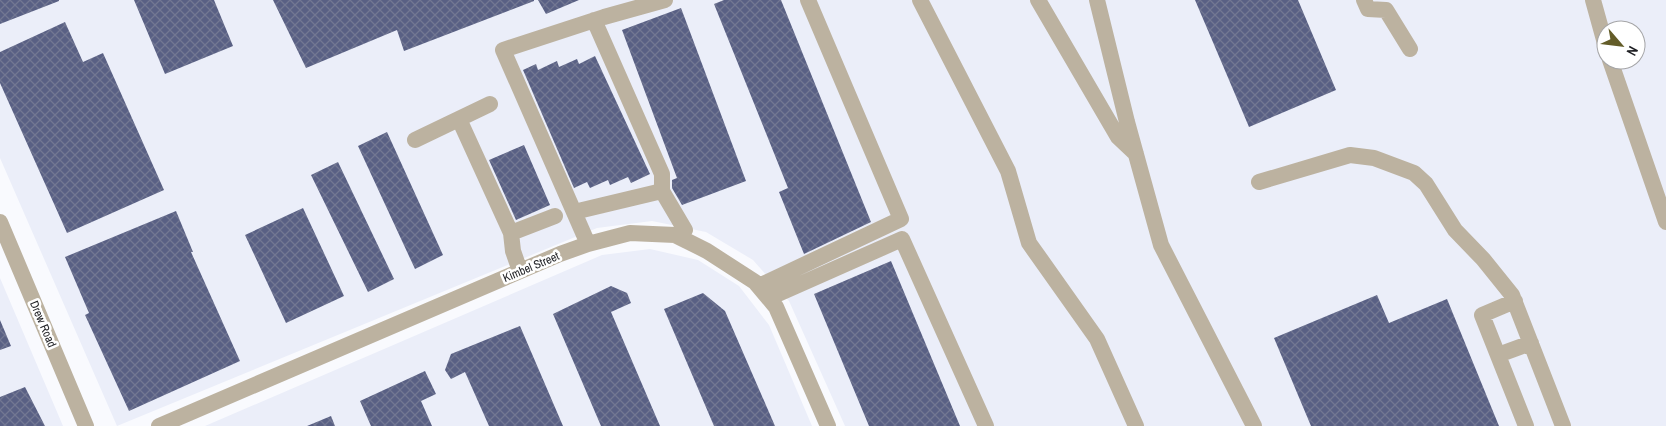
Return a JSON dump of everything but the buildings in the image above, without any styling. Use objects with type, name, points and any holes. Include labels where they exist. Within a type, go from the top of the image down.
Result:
[{"type":"street","points":[[588,244],[503,50],[594,20],[665,0]]},
{"type":"street","points":[[764,292],[901,219],[808,0]]},
{"type":"street","points":[[920,0],[1008,171],[1029,243],[1097,339],[1136,426]]},
{"type":"street","points":[[1038,0],[1118,137],[1136,154]]},
{"type":"street","points":[[1098,0],[1136,154],[1161,245],[1254,426]]},
{"type":"street","points":[[1364,0],[1368,9],[1386,10],[1410,49]]},
{"type":"street","points":[[1593,0],[1599,20]]},
{"type":"street","points":[[594,20],[662,174],[662,190],[685,230]]},
{"type":"street","points":[[1613,70],[1666,222]]},
{"type":"street","points":[[415,140],[490,104]]},
{"type":"street","points":[[459,119],[511,233],[513,251],[520,272]]},
{"type":"street","points":[[1259,182],[1350,155],[1374,158],[1414,172],[1426,184],[1455,230],[1483,258],[1512,295],[1563,426]]},
{"type":"street","points":[[574,212],[662,190]]},
{"type":"street","points":[[511,233],[555,216]]},
{"type":"street","name":"Drew Road","points":[[0,222],[86,426]]},
{"type":"street","name":"Kimbel Street","points":[[159,426],[588,244],[630,233],[675,235],[707,251],[756,282],[776,307],[828,426]]},
{"type":"street","points":[[764,292],[902,239],[986,426]]},
{"type":"street","points":[[1515,301],[1482,315],[1526,426]]},
{"type":"street","points":[[1498,355],[1531,343]]},
{"type":"shaded area","points":[[0,0],[1666,0],[1666,426],[845,426],[789,301],[753,260],[706,232],[652,221],[597,228],[117,426],[0,158]]},
{"type":"shaded area","points":[[650,249],[698,260],[739,286],[769,325],[812,426],[205,426],[602,255]]},
{"type":"shaded area","points":[[0,278],[63,426],[0,426]]}]
